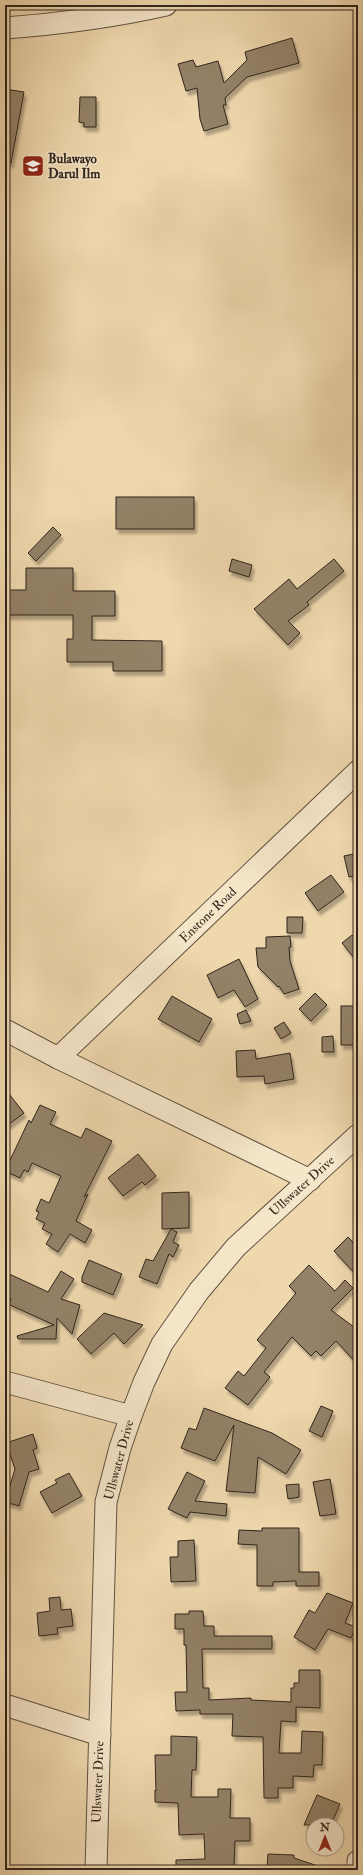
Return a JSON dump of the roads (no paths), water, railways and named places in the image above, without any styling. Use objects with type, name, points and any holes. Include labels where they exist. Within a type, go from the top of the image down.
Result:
[{"type":"street","points":[[5,28],[41,25],[129,13],[166,5]]},
{"type":"street","name":"Enstone Road","points":[[58,1058],[358,771]]},
{"type":"street","points":[[5,1030],[58,1058],[310,1180]]},
{"type":"street","name":"Ullswater Drive","points":[[96,1870],[106,1502],[120,1448],[131,1416],[144,1382],[162,1344],[199,1291],[236,1247],[358,1135]]},
{"type":"street","points":[[5,1382],[131,1416]]},
{"type":"street","points":[[5,1705],[100,1735]]},
{"type":"street","points":[[358,1861],[358,1870]]},
{"type":"place","name":"Bulawayo Darul Ilm","points":[[33,166]]}]
